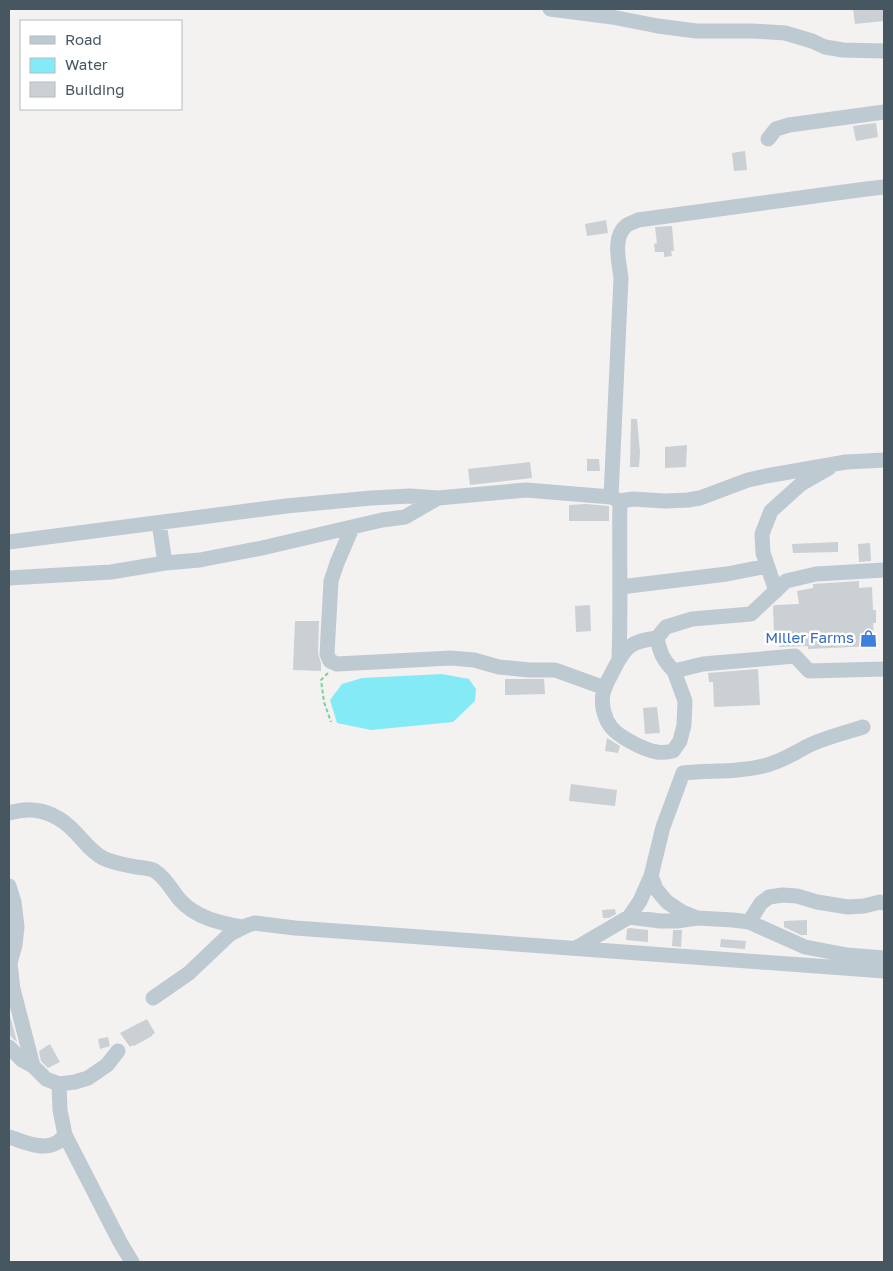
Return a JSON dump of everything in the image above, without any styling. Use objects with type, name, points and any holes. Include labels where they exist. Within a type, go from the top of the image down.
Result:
[{"type":"street","points":[[550,9],[612,17],[696,32],[752,31],[785,33],[825,47],[884,52]]},
{"type":"street","points":[[768,138],[776,129],[789,124],[884,112]]},
{"type":"street","points":[[619,659],[620,587],[616,499],[621,278],[618,235],[627,225],[638,220],[884,187]]},
{"type":"street","points":[[9,542],[286,506],[372,498],[410,496],[438,498],[526,490],[616,499],[688,500],[700,498],[748,480],[766,476],[836,463],[884,460]]},
{"type":"street","points":[[776,591],[763,553],[762,534],[771,511],[801,484],[836,463]]},
{"type":"street","points":[[9,578],[111,572],[165,563],[200,560],[262,548],[382,520],[405,517],[438,498]]},
{"type":"street","points":[[159,523],[165,563]]},
{"type":"street","points":[[352,528],[331,581],[327,654],[330,661],[337,664],[451,658],[474,660],[499,666],[530,670],[555,670],[605,688]]},
{"type":"street","points":[[620,587],[727,574],[767,566]]},
{"type":"street","points":[[673,751],[658,752],[641,747],[619,734],[610,726],[604,712],[603,693],[605,688],[621,654],[631,645],[657,638],[666,627],[692,619],[751,614],[786,581],[816,574],[884,570]]},
{"type":"street","points":[[657,638],[660,651],[666,663],[674,671],[685,701],[684,725],[680,741],[673,751]]},
{"type":"street","points":[[674,671],[702,664],[794,656],[809,671],[884,669]]},
{"type":"street","points":[[682,773],[731,771],[777,763],[814,743],[864,727]]},
{"type":"street","points":[[576,948],[629,917],[640,901],[651,876],[663,827],[682,773],[673,751]]},
{"type":"street","points":[[9,813],[31,810],[52,814],[76,832],[90,849],[103,858],[117,863],[148,868],[163,878],[190,909],[219,922],[242,927]]},
{"type":"street","points":[[651,876],[656,889],[666,902],[682,912],[697,918]]},
{"type":"street","points":[[9,886],[17,927],[10,963],[13,1006],[33,1066]]},
{"type":"street","points":[[749,922],[761,903],[769,897],[783,895],[797,896],[817,902],[848,907],[884,903]]},
{"type":"street","points":[[629,917],[677,921],[697,918],[749,922],[805,947],[848,955],[884,958]]},
{"type":"street","points":[[153,998],[189,973],[230,934],[242,927],[255,924],[884,971]]},
{"type":"street","points":[[9,1047],[46,1079],[59,1084],[88,1078],[107,1065],[118,1051]]},
{"type":"street","points":[[59,1084],[60,1110],[65,1135],[132,1262]]},
{"type":"street","points":[[9,1137],[36,1146],[48,1146],[56,1144],[65,1135]]},
{"type":"path","points":[[330,661],[330,672],[321,680],[324,702],[331,722]]},
{"type":"water","points":[[442,674],[469,679],[476,689],[475,701],[453,722],[371,730],[337,723],[330,700],[342,684],[362,678]]},
{"type":"building","points":[[853,9],[884,9],[884,21],[855,24]]},
{"type":"building","points":[[876,123],[878,137],[856,141],[853,126]]},
{"type":"building","points":[[745,151],[747,170],[734,171],[732,153]]},
{"type":"building","points":[[606,220],[608,233],[587,236],[585,224]]},
{"type":"building","points":[[672,226],[674,251],[671,251],[672,256],[664,257],[664,252],[655,252],[654,244],[657,243],[655,227]]},
{"type":"building","points":[[631,419],[637,419],[640,452],[639,467],[630,467]]},
{"type":"building","points":[[687,445],[686,467],[665,468],[665,447]]},
{"type":"building","points":[[587,459],[599,459],[600,471],[587,471]]},
{"type":"building","points":[[530,462],[532,478],[470,485],[468,469]]},
{"type":"building","points":[[569,505],[609,506],[609,521],[569,521]]},
{"type":"building","points":[[838,542],[838,552],[793,553],[792,544]]},
{"type":"building","points":[[870,543],[871,561],[859,562],[858,544]]},
{"type":"building","points":[[859,581],[859,588],[872,587],[873,610],[876,610],[876,623],[873,623],[874,646],[808,649],[808,646],[779,647],[779,642],[776,642],[774,634],[773,606],[799,604],[797,591],[813,588],[813,584]]},
{"type":"building","points":[[590,605],[591,631],[576,632],[575,606]]},
{"type":"building","points":[[295,621],[319,621],[318,653],[321,671],[293,670]]},
{"type":"building","points":[[758,669],[760,705],[714,707],[713,682],[709,682],[708,673]]},
{"type":"building","points":[[505,679],[544,679],[545,694],[505,695]]},
{"type":"building","points":[[657,707],[660,733],[645,734],[643,708]]},
{"type":"building","points":[[607,738],[620,746],[618,753],[605,751]]},
{"type":"building","points":[[571,784],[617,790],[615,806],[569,801]]},
{"type":"building","points":[[615,909],[616,914],[609,918],[603,918],[602,910]]},
{"type":"building","points":[[807,920],[807,935],[801,935],[784,927],[784,921]]},
{"type":"building","points":[[627,929],[648,930],[648,942],[626,940]]},
{"type":"building","points":[[673,930],[682,930],[681,947],[672,946]]},
{"type":"building","points":[[721,939],[746,941],[745,949],[720,947]]},
{"type":"building","points":[[9,1014],[11,1019],[17,1042],[9,1033]]},
{"type":"building","points":[[147,1019],[155,1033],[130,1047],[120,1033]]},
{"type":"building","points":[[108,1037],[110,1046],[100,1049],[98,1039]]},
{"type":"building","points":[[50,1044],[60,1062],[48,1068],[41,1061],[39,1051]]},
{"type":"place","name":"Miller Farms","points":[[868,638]]}]
